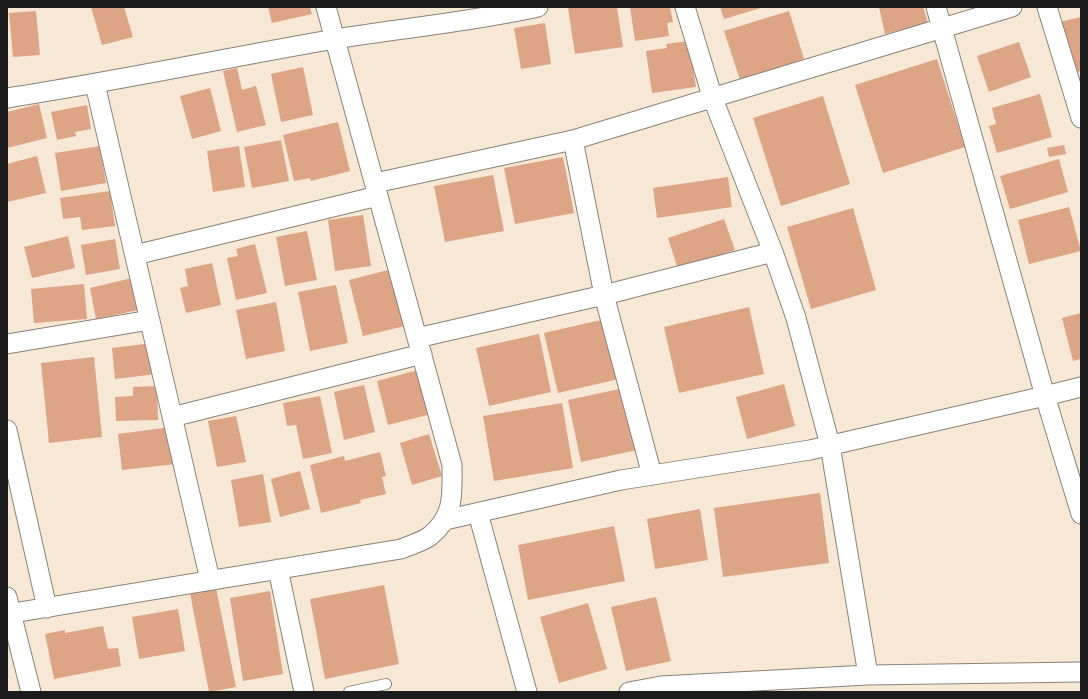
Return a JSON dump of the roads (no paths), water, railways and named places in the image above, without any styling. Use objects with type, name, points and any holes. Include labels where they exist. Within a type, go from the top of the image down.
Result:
[{"type":"street","points":[[31,692],[23,656],[8,608],[47,608],[401,548],[429,537],[446,520],[452,498],[452,465],[326,7]]},
{"type":"street","points":[[7,98],[95,84],[335,39],[502,15],[538,7]]},
{"type":"street","points":[[685,7],[713,99],[773,252],[796,318],[830,445],[868,675]]},
{"type":"street","points":[[936,7],[1045,396],[1081,514]]},
{"type":"street","points":[[135,255],[376,189],[573,140],[713,99],[1012,7]]},
{"type":"street","points":[[1047,7],[1081,118]]},
{"type":"street","points":[[95,84],[210,580]]},
{"type":"street","points":[[573,140],[604,294],[652,475]]},
{"type":"street","points":[[172,416],[604,294],[773,252]]},
{"type":"street","points":[[7,344],[150,320]]},
{"type":"street","points":[[446,520],[621,480],[803,451],[1081,387]]},
{"type":"street","points":[[7,430],[47,608]]},
{"type":"street","points":[[478,513],[527,692]]},
{"type":"street","points":[[278,569],[304,692]]},
{"type":"street","points":[[629,692],[661,686],[868,675],[1081,672]]},
{"type":"lane","points":[[349,692],[386,684]]}]
